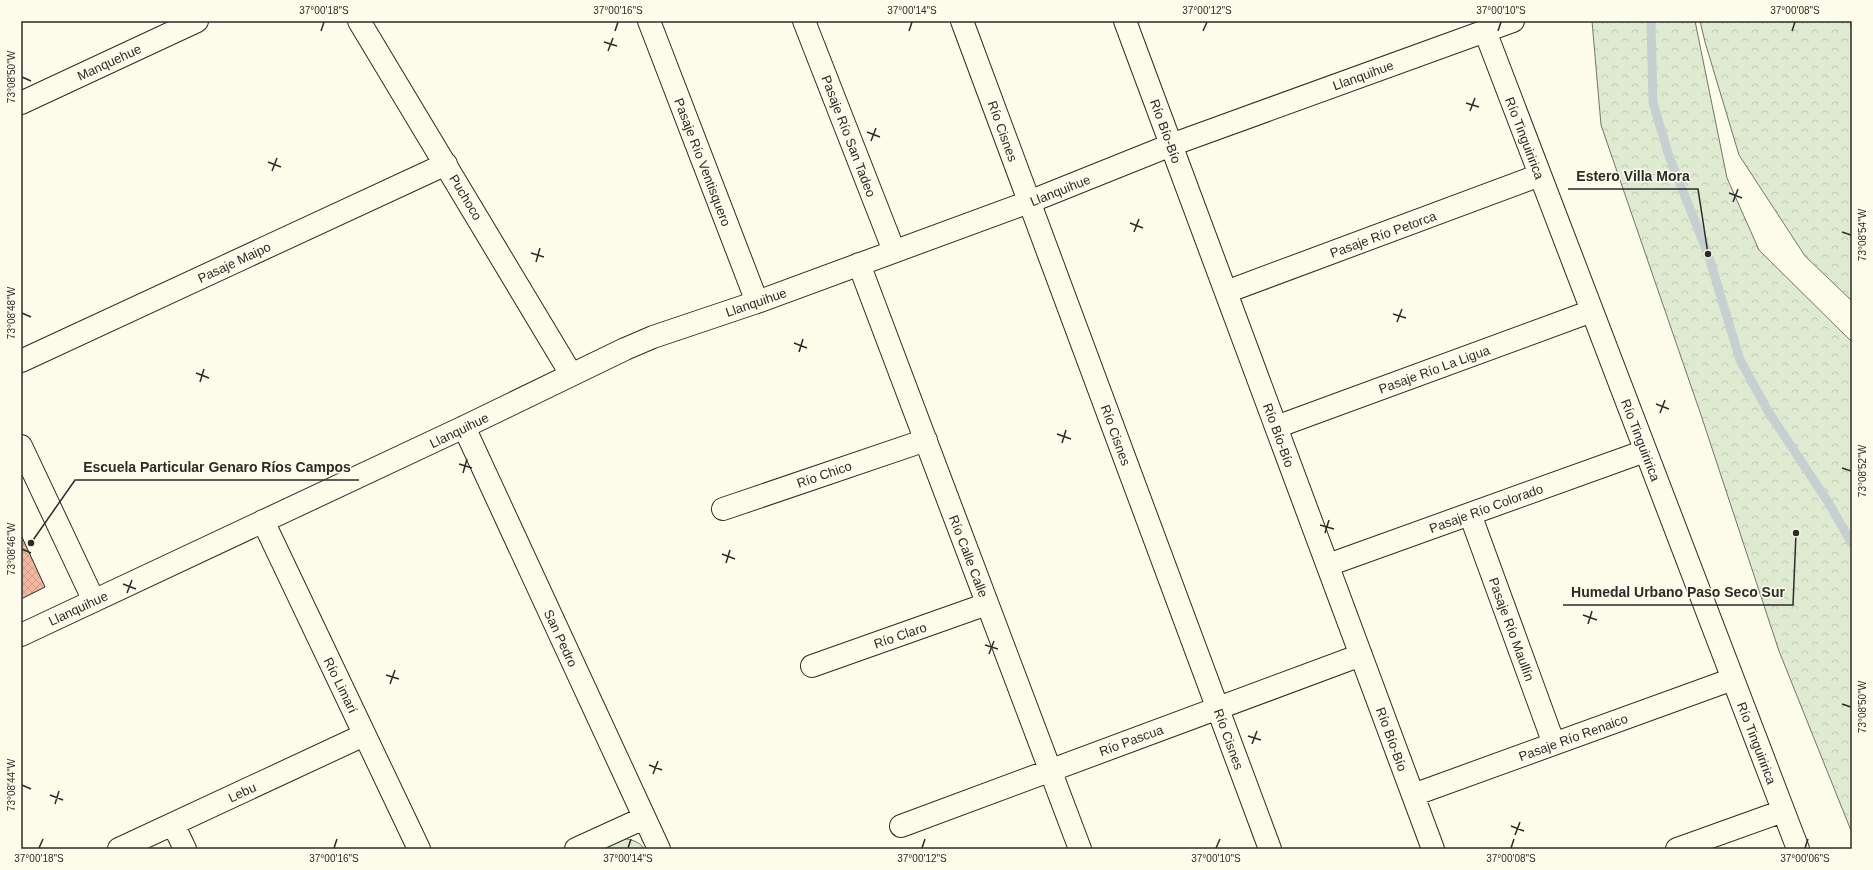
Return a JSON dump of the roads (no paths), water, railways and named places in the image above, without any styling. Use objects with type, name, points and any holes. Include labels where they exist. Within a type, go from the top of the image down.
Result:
[{"type":"street","name":"Manquehue","points":[[21,103],[197,21]]},
{"type":"street","name":"Puchoco","points":[[359,21],[571,374]]},
{"type":"street","name":"Pasaje Río Ventisquero","points":[[649,21],[757,302]]},
{"type":"street","name":"Pasaje Río San Tadeo","points":[[804,21],[894,251]]},
{"type":"street","name":"Río Cisnes","points":[[962,21],[1270,849]]},
{"type":"street","name":"Río Bío-Bío","points":[[1125,21],[1433,849]]},
{"type":"street","name":"Llanquihue","points":[[21,635],[464,427],[571,374],[653,337],[757,302],[1029,202],[1171,145],[1513,21]]},
{"type":"street","name":"Río Tinguiririca","points":[[1485,31],[1798,849]]},
{"type":"street","name":"Pasaje Maipo","points":[[21,361],[446,164]]},
{"type":"street","name":"Pasaje Río Petorca","points":[[1226,292],[1540,175]]},
{"type":"street","name":"Río Calle Calle","points":[[859,264],[1080,849]]},
{"type":"street","name":"Pasaje Río La Ligua","points":[[1276,427],[1592,311]]},
{"type":"street","name":"San Pedro","points":[[464,427],[659,849]]},
{"type":"street","name":"Río Chico","points":[[723,509],[926,440]]},
{"type":"street","points":[[21,446],[94,601]]},
{"type":"street","name":"Pasaje Río Colorado","points":[[1328,564],[1645,451]]},
{"type":"street","name":"Pasaje Río Maullín","points":[[1470,514],[1554,744]]},
{"type":"street","name":"Río Limarí","points":[[262,522],[419,849]]},
{"type":"street","name":"Río Claro","points":[[812,666],[987,604]]},
{"type":"street","name":"Río Pascua","points":[[901,826],[1361,655]]},
{"type":"street","name":"Pasaje Río Renaico","points":[[1413,795],[1733,679]]},
{"type":"street","name":"Lebu","points":[[119,849],[364,735]]},
{"type":"street","points":[[1677,849],[1783,811]]},
{"type":"street","points":[[576,849],[644,818]]},
{"type":"street","points":[[173,824],[185,849]]},
{"type":"waterway","points":[[1651,21],[1653,103],[1669,156],[1708,254],[1740,360],[1768,411],[1830,505],[1852,544]]},
{"type":"place","name":"Estero Villa Mora","points":[[1708,254]]},
{"type":"place","name":"Humedal Urbano Paso Seco Sur","points":[[1796,533]]},
{"type":"place","name":"Escuela Particular Genaro Ríos Campos","points":[[31,543]]}]
